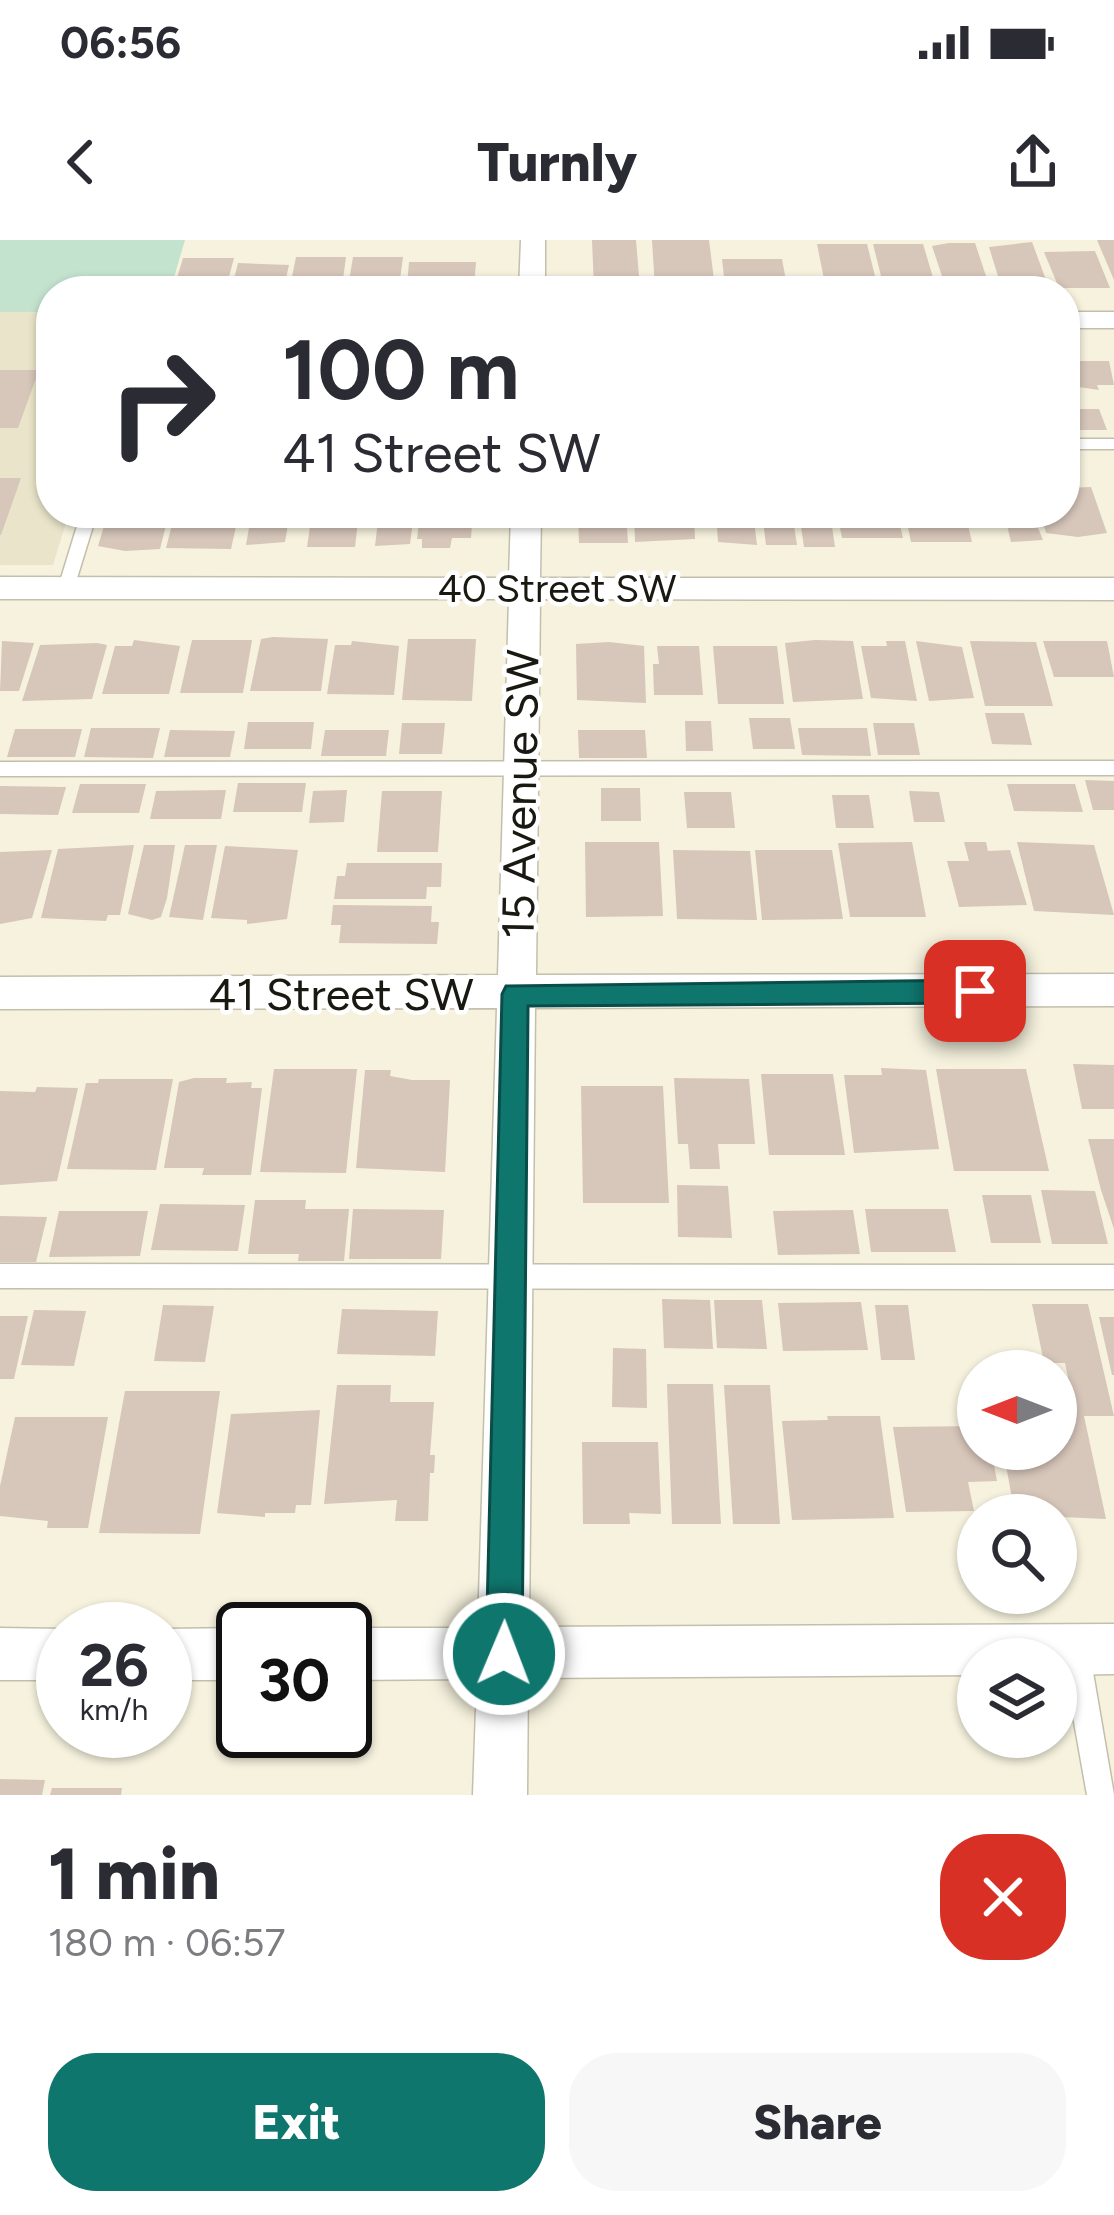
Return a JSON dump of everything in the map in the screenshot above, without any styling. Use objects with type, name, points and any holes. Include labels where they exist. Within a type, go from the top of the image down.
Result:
[{"type":"street","points":[[532,276],[533,240]]},
{"type":"street","points":[[1080,320],[1114,320]]},
{"type":"street","name":"15 Avenue SW","points":[[500,1795],[526,528]]},
{"type":"street","name":"40 Street SW","points":[[0,588],[1114,590]]},
{"type":"street","name":"41 Street SW","points":[[0,993],[1114,990]]},
{"type":"street","points":[[372,1654],[1094,1649]]},
{"type":"street","points":[[0,1654],[36,1654]]},
{"type":"lane","points":[[1080,444],[1114,444]]},
{"type":"lane","points":[[66,588],[84,528]]},
{"type":"lane","points":[[0,769],[1114,768]]},
{"type":"lane","points":[[0,1276],[1114,1277]]},
{"type":"lane","points":[[1094,1649],[1101,1795]]},
{"type":"shaded area","points":[[0,240],[36,276],[36,528],[64,528],[53,565],[0,565]]},
{"type":"green space","points":[[0,240],[185,240],[174,276],[36,276],[36,312],[0,312]]},
{"type":"building","points":[[592,240],[636,240],[639,276],[594,276]]},
{"type":"building","points":[[652,240],[709,240],[714,276],[654,276]]},
{"type":"building","points":[[1097,240],[1114,240],[1114,280]]},
{"type":"building","points":[[1032,242],[1045,276],[998,276],[989,247]]},
{"type":"building","points":[[975,243],[986,276],[942,276],[932,246]]},
{"type":"building","points":[[817,244],[867,244],[875,276],[823,276]]},
{"type":"building","points":[[873,244],[923,244],[933,276],[881,276]]},
{"type":"building","points":[[1095,251],[1110,288],[1080,288],[1080,276],[1054,276],[1044,252]]},
{"type":"building","points":[[296,257],[346,257],[343,276],[292,276]]},
{"type":"building","points":[[353,257],[403,257],[400,276],[350,276]]},
{"type":"building","points":[[183,258],[234,258],[229,276],[178,276]]},
{"type":"building","points":[[722,259],[782,259],[785,276],[724,276]]},
{"type":"building","points":[[409,262],[476,262],[475,276],[408,276]]},
{"type":"building","points":[[238,263],[289,265],[286,276],[235,276]]},
{"type":"building","points":[[1080,361],[1109,361],[1114,385],[1097,385],[1099,390],[1080,387]]},
{"type":"building","points":[[0,370],[36,370],[18,428],[0,428]]},
{"type":"building","points":[[1080,409],[1099,409],[1107,430],[1080,430]]},
{"type":"building","points":[[0,478],[21,478],[1,535],[0,535]]},
{"type":"building","points":[[1080,487],[1091,487],[1107,533],[1078,537],[1046,533],[1044,528],[1080,528]]},
{"type":"building","points":[[103,528],[165,528],[160,549],[125,551],[98,546]]},
{"type":"building","points":[[171,528],[236,528],[231,549],[166,548]]},
{"type":"building","points":[[249,528],[287,528],[285,542],[246,545]]},
{"type":"building","points":[[310,528],[357,528],[355,547],[307,547]]},
{"type":"building","points":[[377,528],[412,528],[410,544],[375,546]]},
{"type":"building","points":[[418,528],[472,528],[471,538],[452,538],[450,548],[422,548],[422,539],[417,539]]},
{"type":"building","points":[[578,528],[627,528],[628,543],[579,543]]},
{"type":"building","points":[[635,528],[695,528],[695,539],[635,542]]},
{"type":"building","points":[[717,528],[755,528],[757,545],[718,542]]},
{"type":"building","points":[[764,528],[794,528],[797,545],[766,545]]},
{"type":"building","points":[[801,528],[832,528],[835,547],[804,547]]},
{"type":"building","points":[[840,528],[901,528],[903,538],[842,538]]},
{"type":"building","points":[[908,528],[969,528],[972,542],[911,542]]},
{"type":"building","points":[[1008,528],[1038,528],[1043,540],[1011,542]]},
{"type":"building","points":[[261,639],[328,639],[321,691],[250,691]]},
{"type":"building","points":[[408,639],[476,639],[472,701],[402,700]]},
{"type":"building","points":[[134,640],[180,646],[169,694],[102,694],[115,646],[132,646]]},
{"type":"building","points":[[192,640],[252,640],[243,693],[180,693]]},
{"type":"building","points":[[2,641],[34,643],[19,691],[0,691]]},
{"type":"building","points":[[352,641],[399,646],[394,695],[327,694],[335,645],[351,645]]},
{"type":"building","points":[[853,641],[863,699],[793,702],[785,643]]},
{"type":"building","points":[[886,641],[905,641],[917,701],[871,698],[861,646],[887,646]]},
{"type":"building","points":[[916,641],[962,647],[974,698],[929,701]]},
{"type":"building","points":[[970,641],[1036,642],[1053,706],[985,706]]},
{"type":"building","points":[[1043,641],[1107,641],[1114,677],[1054,677]]},
{"type":"building","points":[[576,644],[644,646],[646,703],[577,700]]},
{"type":"building","points":[[40,645],[107,645],[92,699],[22,701]]},
{"type":"building","points":[[657,646],[699,646],[703,695],[654,695]]},
{"type":"building","points":[[713,646],[777,646],[784,704],[718,704]]},
{"type":"building","points":[[985,713],[1024,713],[1032,745],[992,744]]},
{"type":"building","points":[[749,718],[790,718],[795,749],[753,749]]},
{"type":"building","points":[[685,721],[711,721],[713,751],[686,751]]},
{"type":"building","points":[[248,722],[314,722],[311,749],[244,749]]},
{"type":"building","points":[[402,723],[445,723],[442,754],[399,754]]},
{"type":"building","points":[[873,723],[914,723],[920,755],[878,755]]},
{"type":"building","points":[[91,728],[160,728],[153,758],[84,757]]},
{"type":"building","points":[[798,728],[867,728],[871,756],[802,755]]},
{"type":"building","points":[[15,729],[82,729],[75,757],[7,757]]},
{"type":"building","points":[[170,730],[235,731],[230,757],[164,757]]},
{"type":"building","points":[[325,730],[389,730],[386,756],[321,756]]},
{"type":"building","points":[[578,730],[645,730],[647,758],[579,758]]},
{"type":"building","points":[[1085,780],[1114,781],[1114,810],[1093,810]]},
{"type":"building","points":[[238,783],[306,783],[302,812],[233,812]]},
{"type":"building","points":[[80,784],[146,784],[139,813],[72,813]]},
{"type":"building","points":[[1007,784],[1075,784],[1083,812],[1014,811]]},
{"type":"building","points":[[0,786],[66,787],[58,815],[0,814]]},
{"type":"building","points":[[601,788],[640,788],[641,821],[601,821]]},
{"type":"building","points":[[226,790],[221,819],[150,819],[156,791]]},
{"type":"building","points":[[347,790],[344,822],[309,823],[313,791]]},
{"type":"building","points":[[382,791],[442,791],[438,852],[377,852]]},
{"type":"building","points":[[909,791],[939,792],[945,822],[914,822]]},
{"type":"building","points":[[684,792],[731,792],[735,828],[687,828]]},
{"type":"building","points":[[832,795],[869,795],[874,828],[836,828]]},
{"type":"building","points":[[585,842],[659,842],[663,916],[586,917]]},
{"type":"building","points":[[912,842],[926,917],[850,917],[838,843]]},
{"type":"building","points":[[964,842],[986,842],[988,851],[1010,850],[1027,905],[959,907],[947,861],[969,861]]},
{"type":"building","points":[[1017,842],[1094,845],[1114,915],[1034,911]]},
{"type":"building","points":[[134,845],[120,915],[108,915],[106,921],[41,918],[58,849]]},
{"type":"building","points":[[144,845],[175,845],[167,898],[161,917],[152,920],[128,914]]},
{"type":"building","points":[[185,845],[217,845],[203,920],[169,917]]},
{"type":"building","points":[[225,846],[298,850],[287,919],[247,924],[247,920],[211,918]]},
{"type":"building","points":[[52,850],[32,918],[0,924],[0,852]]},
{"type":"building","points":[[673,850],[750,851],[757,920],[677,919]]},
{"type":"building","points":[[755,850],[832,850],[843,919],[762,920]]},
{"type":"building","points":[[347,863],[442,863],[441,887],[427,887],[426,899],[334,899],[337,876],[345,876]]},
{"type":"building","points":[[333,905],[432,906],[431,922],[439,922],[437,944],[339,943],[341,925],[331,925]]},
{"type":"building","points":[[1073,1064],[1114,1065],[1114,1109],[1082,1109]]},
{"type":"building","points":[[881,1068],[926,1070],[939,1149],[854,1153],[844,1075],[882,1075]]},
{"type":"building","points":[[274,1069],[357,1069],[346,1173],[260,1172]]},
{"type":"building","points":[[936,1069],[1026,1069],[1049,1171],[954,1171]]},
{"type":"building","points":[[365,1070],[391,1070],[390,1076],[412,1080],[450,1080],[445,1172],[356,1168]]},
{"type":"building","points":[[761,1074],[833,1074],[845,1155],[769,1155]]},
{"type":"building","points":[[227,1078],[226,1083],[252,1082],[251,1088],[262,1088],[251,1175],[202,1175],[204,1168],[164,1168],[179,1082]]},
{"type":"building","points":[[674,1078],[749,1079],[755,1144],[718,1144],[720,1169],[690,1169],[688,1144],[678,1144]]},
{"type":"building","points":[[173,1079],[156,1170],[67,1169],[86,1083]]},
{"type":"building","points":[[581,1086],[663,1086],[669,1203],[583,1203]]},
{"type":"building","points":[[37,1087],[78,1088],[57,1181],[0,1185],[0,1091],[35,1092]]},
{"type":"building","points":[[1088,1139],[1114,1139],[1114,1229],[1101,1190]]},
{"type":"building","points":[[677,1185],[728,1186],[732,1238],[678,1237]]},
{"type":"building","points":[[1041,1190],[1095,1191],[1108,1244],[1052,1244]]},
{"type":"building","points":[[982,1195],[1031,1195],[1041,1243],[991,1243]]},
{"type":"building","points":[[255,1200],[306,1200],[305,1209],[349,1209],[344,1261],[298,1261],[299,1254],[248,1254]]},
{"type":"building","points":[[160,1204],[245,1205],[238,1251],[151,1250]]},
{"type":"building","points":[[353,1209],[444,1210],[441,1259],[349,1259]]},
{"type":"building","points":[[865,1209],[948,1209],[956,1252],[871,1252]]},
{"type":"building","points":[[853,1210],[860,1254],[778,1255],[773,1211]]},
{"type":"building","points":[[59,1211],[148,1211],[140,1256],[49,1257]]},
{"type":"building","points":[[0,1216],[47,1217],[36,1262],[0,1262]]},
{"type":"building","points":[[662,1299],[710,1300],[713,1349],[664,1348]]},
{"type":"building","points":[[714,1300],[762,1300],[767,1349],[717,1348]]},
{"type":"building","points":[[861,1302],[868,1350],[783,1351],[778,1303]]},
{"type":"building","points":[[1032,1304],[1088,1304],[1114,1416],[1084,1416],[1106,1519],[1077,1518],[1077,1494],[1011,1494],[1007,1470],[1077,1470],[1077,1350],[1041,1350]]},
{"type":"building","points":[[163,1305],[214,1306],[205,1362],[154,1361]]},
{"type":"building","points":[[875,1305],[908,1305],[915,1360],[881,1360]]},
{"type":"building","points":[[342,1309],[438,1311],[435,1356],[337,1354]]},
{"type":"building","points":[[34,1310],[86,1311],[74,1366],[21,1365]]},
{"type":"building","points":[[0,1316],[28,1316],[14,1379],[0,1379]]},
{"type":"building","points":[[1099,1317],[1114,1317],[1114,1375],[1112,1375]]},
{"type":"building","points":[[613,1348],[646,1349],[647,1408],[612,1407]]},
{"type":"building","points":[[667,1384],[713,1384],[721,1524],[672,1524]]},
{"type":"building","points":[[337,1385],[391,1385],[390,1402],[434,1402],[430,1455],[435,1455],[428,1521],[395,1521],[397,1500],[324,1504]]},
{"type":"building","points":[[724,1385],[770,1385],[780,1524],[733,1524]]},
{"type":"building","points":[[125,1391],[220,1391],[200,1534],[99,1533]]},
{"type":"building","points":[[320,1410],[311,1505],[296,1505],[295,1513],[265,1513],[265,1517],[217,1513],[231,1414]]},
{"type":"building","points":[[827,1416],[880,1416],[894,1518],[792,1520],[782,1421],[828,1420]]},
{"type":"building","points":[[15,1417],[108,1417],[88,1528],[47,1528],[48,1521],[0,1516],[0,1486]]},
{"type":"building","points":[[957,1426],[957,1470],[995,1470],[997,1481],[968,1482],[970,1494],[957,1494],[957,1511],[906,1512],[893,1427]]},
{"type":"building","points":[[582,1442],[658,1442],[661,1514],[629,1513],[630,1524],[583,1524]]},
{"type":"building","points":[[0,1779],[45,1780],[42,1795],[0,1795]]},
{"type":"building","points":[[52,1788],[122,1788],[121,1795],[50,1795]]},
{"type":"route","points":[[504,1654],[515,994],[975,991]]}]
